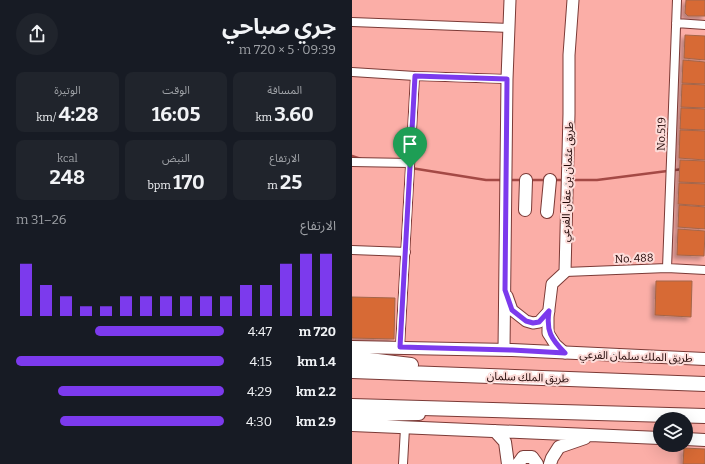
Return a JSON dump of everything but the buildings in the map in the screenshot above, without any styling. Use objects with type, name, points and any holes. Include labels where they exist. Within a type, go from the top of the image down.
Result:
[{"type":"highway","points":[[352,358],[531,378]]},
{"type":"highway","name":"طريق الملك سلمان","points":[[352,371],[705,384]]},
{"type":"highway","points":[[352,406],[574,411],[705,416]]},
{"type":"main road","points":[[504,350],[507,79],[510,0]]},
{"type":"main road","name":"طريق عثمان بن عفان الفرعي","points":[[565,272],[569,55],[573,0]]},
{"type":"main road","points":[[525,210],[526,180]]},
{"type":"main road","points":[[547,212],[550,180]]},
{"type":"main road","points":[[565,272],[552,284],[548,333],[555,344],[565,353]]},
{"type":"main road","points":[[505,290],[512,310],[526,321],[533,323],[539,322],[549,311]]},
{"type":"main road","name":"طريق الملك سلمان الفرعي","points":[[352,346],[504,350],[705,359]]},
{"type":"main road","points":[[352,416],[574,411]]},
{"type":"main road","points":[[352,425],[653,438]]},
{"type":"main road","points":[[495,431],[506,442],[508,464]]},
{"type":"main road","points":[[550,464],[560,446],[596,436]]},
{"type":"main road","points":[[693,439],[705,440]]},
{"type":"main road","points":[[518,464],[523,457],[532,457],[537,464]]},
{"type":"street","name":"No.519","points":[[667,268],[677,0]]},
{"type":"street","points":[[352,22],[510,28]]},
{"type":"street","points":[[676,24],[705,25]]},
{"type":"street","points":[[352,72],[507,79]]},
{"type":"street","points":[[400,347],[415,76]]},
{"type":"street","points":[[352,162],[410,163]]},
{"type":"street","points":[[352,250],[406,252]]},
{"type":"street","name":"No. 488","points":[[565,272],[667,268],[705,270]]},
{"type":"street","points":[[403,464],[405,428]]},
{"type":"waterway","points":[[352,156],[361,159]]},
{"type":"waterway","points":[[411,168],[486,180],[503,180]]},
{"type":"waterway","points":[[570,180],[597,180],[683,169]]},
{"type":"waterway","points":[[508,180],[523,180]]},
{"type":"waterway","points":[[530,180],[547,180]]},
{"type":"waterway","points":[[554,180],[565,180]]},
{"type":"route","points":[[415,76],[507,79],[505,290],[512,310],[526,321],[533,323],[539,322],[549,311],[548,333],[555,344],[565,353],[400,347],[410,168],[415,76]]}]
